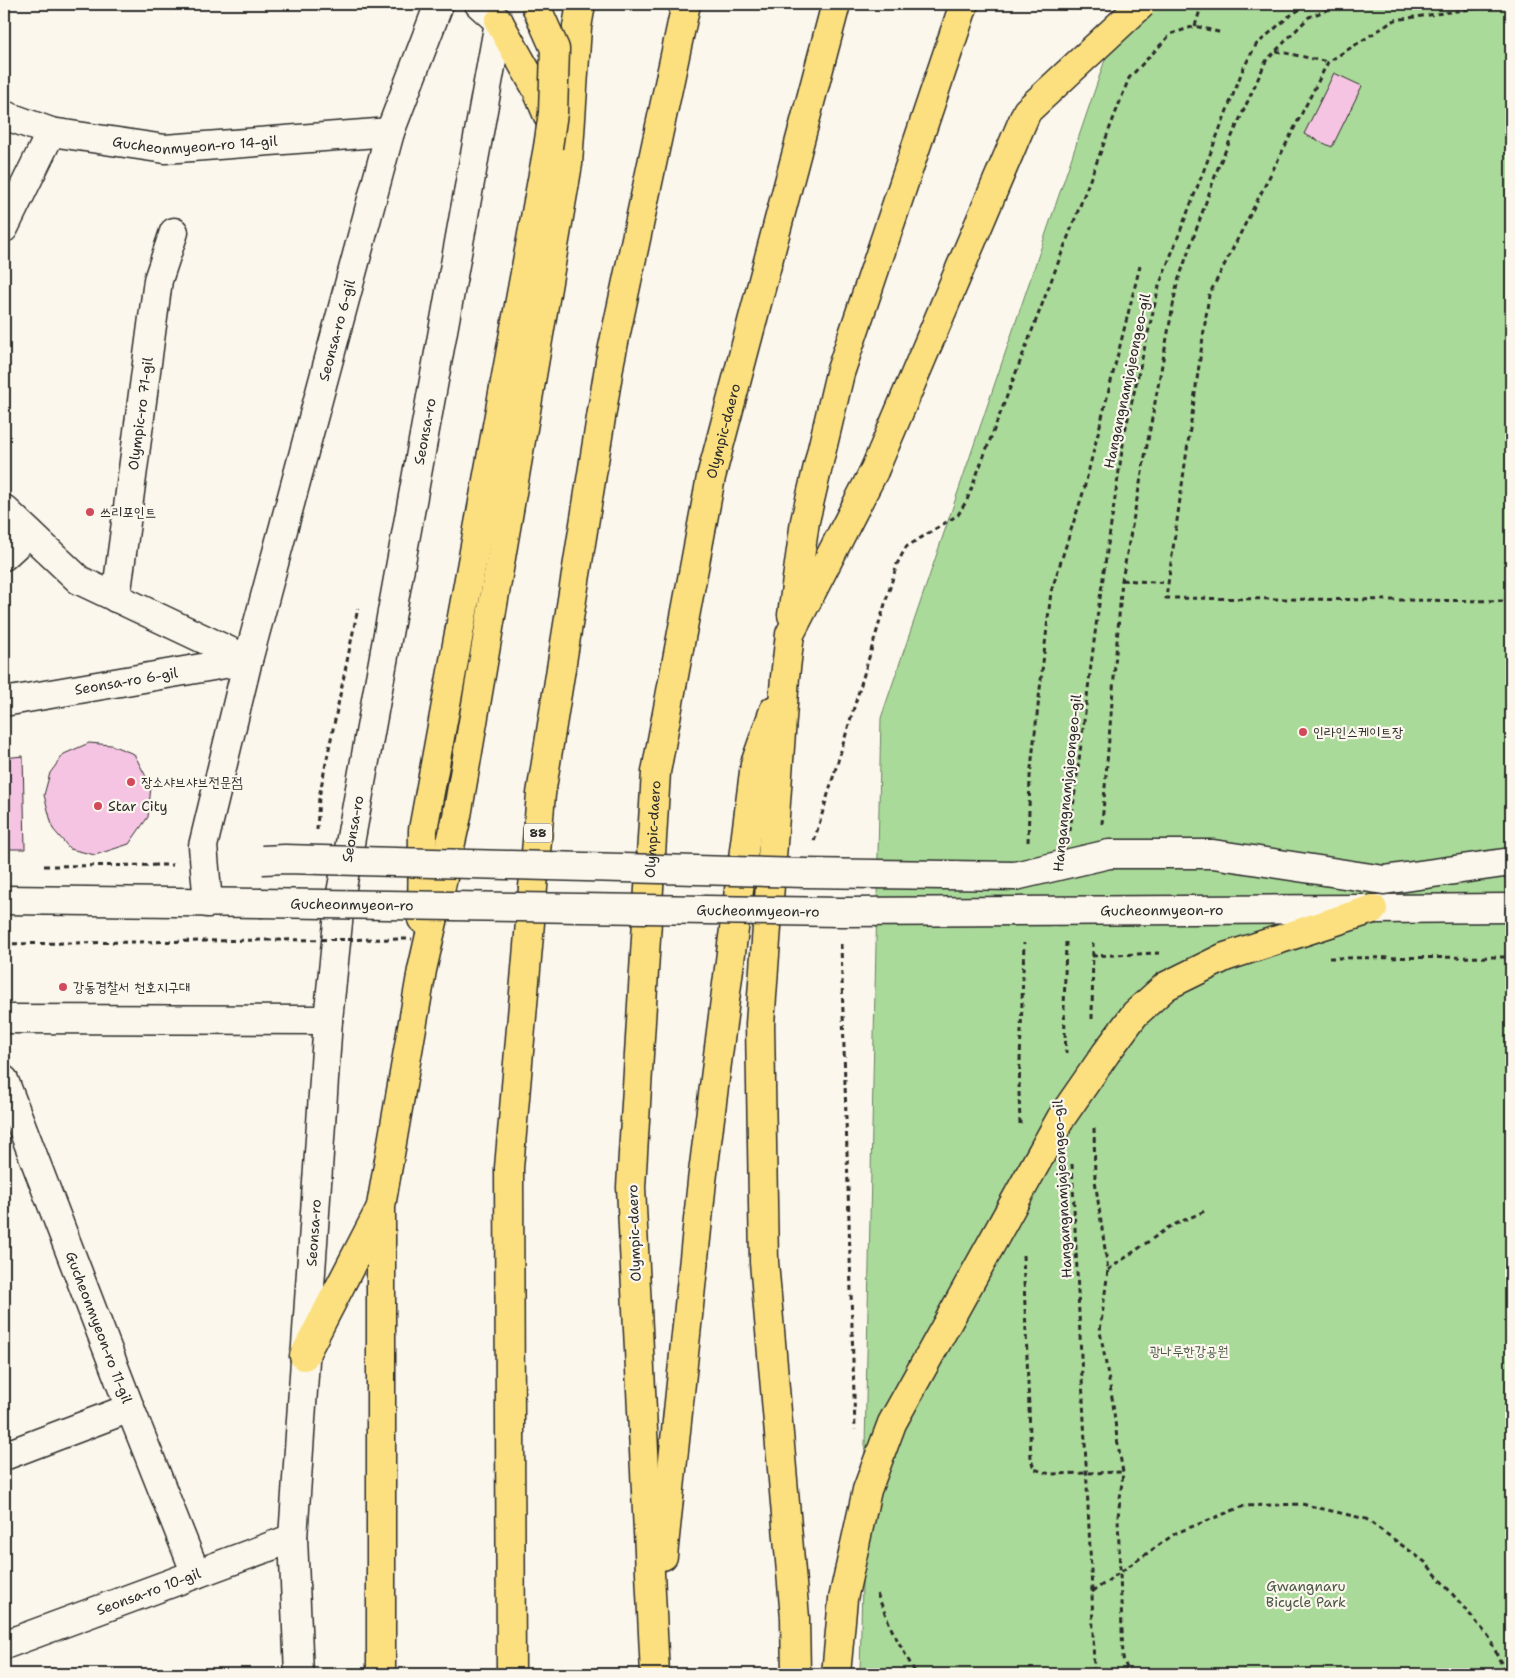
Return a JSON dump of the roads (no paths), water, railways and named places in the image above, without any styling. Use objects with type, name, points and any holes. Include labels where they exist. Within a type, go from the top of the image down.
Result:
[{"type":"highway","points":[[535,4],[554,49],[553,113],[558,155]]},
{"type":"highway","points":[[380,1674],[381,1206],[422,970],[423,830],[558,155],[581,4]]},
{"type":"highway","name":"88","points":[[511,1674],[509,1168],[541,794],[610,361],[686,4]]},
{"type":"highway","name":"Olympic-daero","points":[[655,1674],[631,1187],[656,772],[711,476],[836,4]]},
{"type":"highway","points":[[796,1674],[795,1618],[764,1262],[760,1024],[785,676],[805,521],[840,374],[964,4]]},
{"type":"highway","points":[[790,634],[874,471],[1027,111],[1142,4]]},
{"type":"highway","points":[[499,22],[536,88],[558,155]]},
{"type":"highway","points":[[654,1642],[702,1181],[754,764],[785,676]]},
{"type":"highway","points":[[836,1674],[843,1600],[867,1490],[892,1423],[1061,1118],[1106,1052],[1135,1014],[1166,986],[1225,957],[1373,909]]},
{"type":"highway","points":[[304,1356],[381,1206]]},
{"type":"street","name":"Seonsa-ro 6-gil","points":[[208,903],[203,846],[248,660],[390,132],[439,4]]},
{"type":"street","points":[[479,4],[499,22]]},
{"type":"street","name":"Seonsa-ro","points":[[299,1674],[293,1538],[328,1020],[341,893],[499,22]]},
{"type":"street","name":"Gucheonmyeon-ro 14-gil","points":[[4,115],[51,132],[165,149],[390,132]]},
{"type":"street","points":[[4,228],[51,132]]},
{"type":"street","name":"Olympic-ro 71-gil","points":[[116,598],[158,280],[174,232]]},
{"type":"street","points":[[4,510],[79,580],[248,660]]},
{"type":"street","points":[[4,556],[29,533]]},
{"type":"street","name":"Seonsa-ro 6-gil","points":[[4,702],[248,660]]},
{"type":"street","points":[[262,860],[1016,876],[1109,854],[1213,854],[1384,880],[1511,862]]},
{"type":"street","name":"Gucheonmyeon-ro","points":[[4,900],[842,912],[1511,908]]},
{"type":"street","points":[[4,1019],[328,1020]]},
{"type":"street","name":"Gucheonmyeon-ro 11-gil","points":[[4,1080],[196,1574]]},
{"type":"street","points":[[4,1456],[130,1408]]},
{"type":"street","name":"Seonsa-ro 10-gil","points":[[4,1646],[293,1538]]},
{"type":"place","name":"쓰리포인트","points":[[90,512]]},
{"type":"place","name":"인라인스케이트장","points":[[1303,732]]},
{"type":"place","name":"장소샤브샤브전문점","points":[[131,782]]},
{"type":"place","name":"Star City","points":[[98,806]]},
{"type":"place","name":"강동경찰서 천호지구대","points":[[63,987]]},
{"type":"park label","name":"광나루한강공원","points":[[1189,1351]]},
{"type":"park label","name":"Gwangnaru Bicycle Park","points":[[1306,1594]]}]
